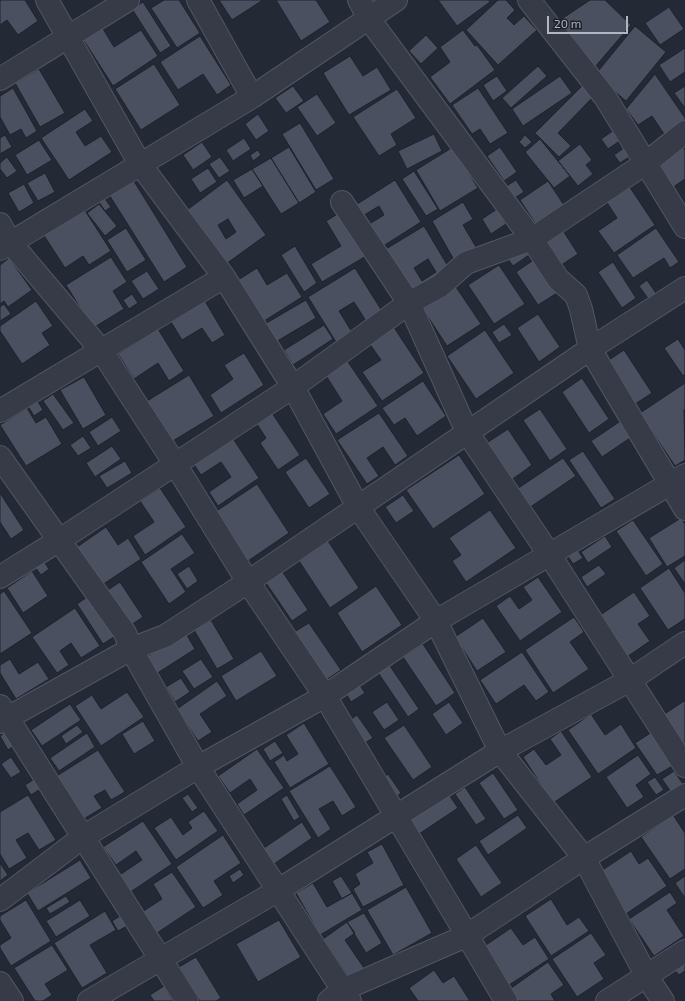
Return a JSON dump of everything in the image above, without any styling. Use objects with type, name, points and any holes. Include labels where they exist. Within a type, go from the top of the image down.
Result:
[{"type":"street","points":[[47,0],[140,164],[224,277],[293,387],[358,507],[436,621],[500,751],[584,858],[647,977],[663,1001]]},
{"type":"street","points":[[0,79],[128,0]]},
{"type":"street","points":[[198,0],[252,97]]},
{"type":"street","points":[[358,0],[369,19],[532,239],[558,279],[576,295],[581,309],[590,349],[677,480],[685,509]]},
{"type":"street","points":[[396,0],[252,97],[140,164],[3,238],[100,350],[175,464],[248,582],[325,696],[466,936],[506,1001]]},
{"type":"street","points":[[529,0],[605,97],[685,227]]},
{"type":"street","points":[[0,577],[58,541],[293,387],[409,303],[440,286],[466,263],[532,239],[646,163],[685,132]]},
{"type":"street","points":[[342,202],[409,303],[467,432],[549,554],[685,766]]},
{"type":"street","points":[[0,411],[224,277]]},
{"type":"street","points":[[187,1001],[83,837],[2,715],[131,649],[165,636],[248,582],[590,349],[685,288]]},
{"type":"street","points":[[0,457],[58,541],[80,567],[125,633],[131,649],[198,767],[277,891],[340,997],[466,936],[584,858],[685,795]]},
{"type":"street","points":[[0,900],[83,837],[198,767],[325,696],[436,621],[677,480]]},
{"type":"street","points":[[89,1001],[277,891],[500,751],[630,680],[685,643]]},
{"type":"street","points":[[607,1001],[685,952]]},
{"type":"street","points":[[0,982],[12,1001]]},
{"type":"building","points":[[0,0],[25,0],[38,21],[18,35],[7,20],[0,25]]},
{"type":"building","points":[[164,0],[179,0],[200,33],[177,48],[151,8]]},
{"type":"building","points":[[219,0],[263,0],[232,20]]},
{"type":"building","points":[[276,0],[316,0],[330,22],[301,41]]},
{"type":"building","points":[[438,0],[489,0],[490,2],[457,26]]},
{"type":"building","points":[[498,0],[506,0],[515,10],[507,18],[514,25],[524,16],[537,30],[498,65],[466,30]]},
{"type":"building","points":[[590,0],[605,0],[631,25],[594,68],[557,22]]},
{"type":"building","points":[[143,2],[171,46],[160,53],[132,9]]},
{"type":"building","points":[[669,7],[684,29],[660,45],[645,23]]},
{"type":"building","points":[[100,24],[114,47],[141,30],[158,56],[113,86],[81,36]]},
{"type":"building","points":[[635,26],[666,52],[626,101],[595,75]]},
{"type":"building","points":[[463,30],[475,46],[477,45],[495,70],[450,104],[430,77],[450,62],[440,47]]},
{"type":"building","points":[[426,35],[438,48],[421,64],[409,51]]},
{"type":"building","points":[[200,36],[231,85],[217,95],[203,74],[178,90],[160,62]]},
{"type":"building","points":[[685,48],[685,72],[670,82],[659,65]]},
{"type":"building","points":[[350,56],[363,76],[377,67],[391,90],[349,115],[323,73]]},
{"type":"building","points":[[154,64],[180,105],[141,130],[115,89]]},
{"type":"building","points":[[538,66],[547,76],[511,108],[502,98]]},
{"type":"building","points":[[39,69],[65,113],[40,127],[15,83]]},
{"type":"building","points":[[655,74],[685,118],[685,124],[666,137],[652,116],[638,125],[626,109]]},
{"type":"building","points":[[497,76],[507,91],[493,101],[483,85]]},
{"type":"building","points":[[560,76],[572,93],[523,126],[512,109]]},
{"type":"building","points":[[583,85],[594,96],[558,133],[571,146],[559,157],[535,133]]},
{"type":"building","points":[[293,86],[304,101],[286,113],[275,98]]},
{"type":"building","points":[[685,86],[685,108],[674,93]]},
{"type":"building","points":[[13,88],[37,131],[26,138],[21,129],[10,135],[0,117],[0,96]]},
{"type":"building","points":[[478,88],[508,133],[490,144],[480,129],[472,134],[452,105]]},
{"type":"building","points":[[397,89],[416,118],[391,134],[397,145],[379,156],[353,117]]},
{"type":"building","points":[[317,94],[336,123],[317,136],[297,107]]},
{"type":"building","points":[[85,109],[93,121],[76,132],[85,146],[101,136],[112,152],[69,180],[41,138]]},
{"type":"building","points":[[258,114],[269,131],[256,140],[245,124]]},
{"type":"building","points":[[300,123],[334,179],[316,190],[282,134]]},
{"type":"building","points":[[617,128],[624,138],[608,149],[601,139]]},
{"type":"building","points":[[434,134],[442,151],[407,169],[398,151]]},
{"type":"building","points":[[5,135],[12,147],[0,154],[0,138]]},
{"type":"building","points":[[525,135],[532,142],[525,148],[519,142]]},
{"type":"building","points":[[244,138],[251,149],[233,161],[226,150]]},
{"type":"building","points":[[540,139],[570,176],[554,188],[525,152]]},
{"type":"building","points":[[39,140],[52,160],[27,175],[15,155]]},
{"type":"building","points":[[202,142],[212,157],[193,170],[183,155]]},
{"type":"building","points":[[580,144],[592,160],[586,165],[593,174],[578,186],[558,161]]},
{"type":"building","points":[[628,145],[634,154],[620,163],[614,155]]},
{"type":"building","points":[[289,147],[316,192],[299,203],[271,158]]},
{"type":"building","points":[[453,147],[478,188],[440,211],[416,170]]},
{"type":"building","points":[[500,147],[517,172],[504,181],[487,156]]},
{"type":"building","points":[[683,147],[685,150],[685,179],[669,190],[653,167]]},
{"type":"building","points":[[258,150],[261,155],[253,161],[250,155]]},
{"type":"building","points":[[7,157],[17,171],[7,178],[0,169],[0,163]]},
{"type":"building","points":[[220,157],[230,171],[219,178],[209,164]]},
{"type":"building","points":[[271,158],[299,203],[281,214],[252,169]]},
{"type":"building","points":[[208,168],[217,182],[200,193],[191,179]]},
{"type":"building","points":[[252,169],[263,186],[244,198],[233,180]]},
{"type":"building","points":[[414,171],[438,209],[426,216],[402,179]]},
{"type":"building","points":[[45,173],[55,192],[38,201],[27,183]]},
{"type":"building","points":[[132,178],[187,267],[164,282],[108,193]]},
{"type":"building","points":[[227,180],[266,235],[226,264],[187,210]],"holes":[[[228,219],[236,232],[226,239],[218,225]]]},
{"type":"building","points":[[395,180],[421,222],[380,248],[366,226],[384,215],[379,206],[361,217],[354,206]]},
{"type":"building","points":[[516,180],[524,192],[513,199],[505,187]]},
{"type":"building","points":[[548,181],[568,211],[540,231],[520,200]]},
{"type":"building","points":[[24,184],[34,203],[19,212],[8,193]]},
{"type":"building","points":[[629,186],[655,225],[614,253],[598,231],[617,218],[606,201]]},
{"type":"building","points":[[105,199],[111,207],[105,211],[99,202]]},
{"type":"building","points":[[463,202],[473,219],[463,225],[476,247],[454,260],[432,221]]},
{"type":"building","points":[[99,204],[117,226],[105,236],[87,213]]},
{"type":"building","points":[[84,209],[111,251],[89,265],[83,256],[65,268],[43,234]]},
{"type":"building","points":[[497,209],[506,224],[491,234],[482,219]]},
{"type":"building","points":[[341,212],[368,255],[322,282],[311,264],[341,246],[326,221]]},
{"type":"building","points":[[424,226],[452,273],[409,299],[381,252]],"holes":[[[428,259],[436,272],[422,281],[414,268]]]},
{"type":"building","points":[[126,228],[146,260],[127,272],[107,240]]},
{"type":"building","points":[[656,228],[679,262],[670,268],[664,258],[633,278],[617,255]]},
{"type":"building","points":[[562,229],[578,254],[560,266],[544,241]]},
{"type":"building","points":[[295,246],[317,283],[304,292],[281,255]]},
{"type":"building","points":[[523,247],[529,255],[513,266],[507,258]]},
{"type":"building","points":[[111,257],[127,282],[113,291],[124,309],[93,328],[66,285]]},
{"type":"building","points":[[9,258],[32,290],[8,307],[4,301],[0,304],[0,265]]},
{"type":"building","points":[[535,259],[557,293],[538,305],[516,272]]},
{"type":"building","points":[[613,262],[636,298],[622,308],[598,272]]},
{"type":"building","points":[[499,265],[525,304],[494,324],[468,285]]},
{"type":"building","points":[[257,268],[267,285],[287,273],[302,297],[261,323],[235,282]]},
{"type":"building","points":[[355,268],[382,311],[366,321],[354,302],[339,311],[352,332],[336,342],[308,297]]},
{"type":"building","points":[[147,271],[159,289],[143,299],[131,281]]},
{"type":"building","points":[[647,280],[660,299],[652,304],[639,286]]},
{"type":"building","points":[[454,284],[481,324],[447,346],[421,306]]},
{"type":"building","points":[[132,294],[138,303],[129,309],[123,300]]},
{"type":"building","points":[[306,300],[316,318],[274,343],[263,325]]},
{"type":"building","points":[[36,301],[53,326],[42,333],[50,345],[22,364],[0,331],[0,326]]},
{"type":"building","points":[[205,301],[225,335],[212,343],[202,328],[182,340],[171,322]]},
{"type":"building","points":[[4,304],[11,314],[0,321],[0,307]]},
{"type":"building","points":[[538,314],[560,347],[539,362],[517,328]]},
{"type":"building","points":[[504,324],[512,335],[499,343],[492,332]]},
{"type":"building","points":[[324,325],[333,339],[293,365],[284,350]]},
{"type":"building","points":[[393,326],[424,373],[382,401],[362,372],[381,360],[369,343]]},
{"type":"building","points":[[158,329],[184,371],[169,381],[158,363],[134,379],[118,354]]},
{"type":"building","points":[[485,330],[514,373],[476,399],[447,356]]},
{"type":"building","points":[[678,339],[685,350],[685,374],[683,376],[664,348]]},
{"type":"building","points":[[624,350],[652,393],[635,404],[606,362]]},
{"type":"building","points":[[244,353],[264,385],[221,413],[210,395],[233,379],[224,365]]},
{"type":"building","points":[[346,359],[378,406],[336,434],[323,414],[342,401],[325,374]]},
{"type":"building","points":[[189,375],[214,416],[171,442],[147,401]]},
{"type":"building","points":[[84,377],[106,415],[83,429],[60,390]]},
{"type":"building","points":[[582,378],[609,419],[589,433],[562,392]]},
{"type":"building","points":[[423,381],[446,416],[417,436],[405,418],[394,425],[382,408]]},
{"type":"building","points":[[685,383],[685,460],[675,466],[640,413]]},
{"type":"building","points":[[53,394],[74,423],[63,430],[43,401]]},
{"type":"building","points":[[37,400],[43,410],[34,416],[28,406]]},
{"type":"building","points":[[27,408],[36,423],[46,417],[62,444],[26,466],[0,425]]},
{"type":"building","points":[[540,409],[567,449],[550,461],[523,420]]},
{"type":"building","points":[[270,410],[300,455],[278,470],[260,443],[266,438],[255,421]]},
{"type":"building","points":[[379,413],[408,456],[395,465],[383,447],[367,458],[379,476],[367,484],[337,440]]},
{"type":"building","points":[[112,417],[121,431],[98,446],[89,432]]},
{"type":"building","points":[[622,420],[633,436],[602,457],[591,441]]},
{"type":"building","points":[[508,429],[532,465],[510,481],[485,444]]},
{"type":"building","points":[[228,431],[259,478],[218,506],[209,492],[231,477],[221,462],[201,475],[189,457]]},
{"type":"building","points":[[83,436],[91,448],[78,456],[70,445]]},
{"type":"building","points":[[112,446],[121,459],[95,477],[86,463]]},
{"type":"building","points":[[583,451],[615,499],[601,508],[569,460]]},
{"type":"building","points":[[459,455],[485,494],[433,529],[406,490]]},
{"type":"building","points":[[306,458],[330,494],[309,508],[285,472]]},
{"type":"building","points":[[563,458],[576,476],[526,510],[514,491]]},
{"type":"building","points":[[125,461],[132,473],[107,488],[99,476]]},
{"type":"building","points":[[257,484],[289,533],[248,561],[215,512]]},
{"type":"building","points":[[160,488],[186,527],[145,555],[133,536],[154,522],[140,501]]},
{"type":"building","points":[[0,493],[24,530],[11,539],[0,522]]},
{"type":"building","points":[[403,495],[414,511],[396,523],[385,507]]},
{"type":"building","points":[[490,510],[516,548],[466,582],[452,561],[461,555],[449,538]]},
{"type":"building","points":[[681,518],[685,524],[685,556],[667,567],[649,538]]},
{"type":"building","points":[[633,520],[663,564],[646,576],[616,531]]},
{"type":"building","points":[[106,527],[118,545],[128,538],[141,559],[102,585],[77,547]]},
{"type":"building","points":[[182,534],[195,553],[171,569],[186,592],[169,604],[141,562]]},
{"type":"building","points":[[605,536],[612,547],[588,563],[581,552]]},
{"type":"building","points":[[328,541],[359,588],[330,608],[299,561]]},
{"type":"building","points":[[577,549],[583,558],[573,564],[567,555]]},
{"type":"building","points":[[43,560],[49,569],[41,575],[34,566]]},
{"type":"building","points":[[685,560],[685,584],[674,568]]},
{"type":"building","points":[[599,565],[606,574],[587,587],[581,577]]},
{"type":"building","points":[[189,566],[198,581],[187,589],[177,574]]},
{"type":"building","points":[[280,568],[308,610],[292,621],[264,580]]},
{"type":"building","points":[[669,568],[685,593],[685,619],[668,630],[640,588]]},
{"type":"building","points":[[32,571],[48,596],[23,613],[7,588]]},
{"type":"building","points":[[538,577],[562,612],[520,641],[496,606],[510,596],[519,609],[532,600],[523,587]]},
{"type":"building","points":[[120,582],[143,617],[125,629],[102,594]]},
{"type":"building","points":[[376,586],[402,625],[362,652],[337,613]]},
{"type":"building","points":[[4,591],[32,633],[0,654],[0,594]]},
{"type":"building","points":[[634,592],[650,616],[638,624],[650,641],[624,659],[596,618]]},
{"type":"building","points":[[93,593],[120,633],[103,644],[77,604]]},
{"type":"building","points":[[75,608],[100,646],[81,658],[71,643],[60,651],[69,665],[57,673],[32,637]]},
{"type":"building","points":[[574,617],[584,632],[570,642],[589,669],[553,693],[525,650]]},
{"type":"building","points":[[483,618],[506,652],[477,671],[455,637]]},
{"type":"building","points":[[211,620],[234,659],[217,669],[194,630]]},
{"type":"building","points":[[309,623],[341,670],[323,682],[291,634]]},
{"type":"building","points":[[185,632],[195,649],[156,674],[146,657]]},
{"type":"building","points":[[423,644],[455,693],[436,706],[403,657]]},
{"type":"building","points":[[261,651],[277,676],[236,701],[221,676]]},
{"type":"building","points":[[522,652],[549,692],[536,701],[524,685],[496,704],[480,680]]},
{"type":"building","points":[[10,659],[19,674],[38,662],[49,679],[16,699],[0,673],[0,665]]},
{"type":"building","points":[[201,659],[213,677],[194,689],[182,671]]},
{"type":"building","points":[[386,660],[419,709],[408,717],[375,668]]},
{"type":"building","points":[[181,678],[190,692],[175,702],[166,687]]},
{"type":"building","points":[[217,681],[227,696],[200,714],[212,732],[198,741],[177,709]]},
{"type":"building","points":[[357,681],[365,693],[351,702],[344,690]]},
{"type":"building","points":[[127,692],[144,717],[101,746],[75,706],[92,695],[101,709]]},
{"type":"building","points":[[684,701],[685,702],[685,747],[660,717]]},
{"type":"building","points":[[387,702],[399,720],[384,730],[372,712]]},
{"type":"building","points":[[449,702],[463,723],[446,735],[432,714]]},
{"type":"building","points":[[70,704],[81,720],[42,746],[31,730]]},
{"type":"building","points":[[591,714],[605,735],[621,724],[636,748],[598,774],[568,730]]},
{"type":"building","points":[[357,715],[373,738],[360,746],[345,723]]},
{"type":"building","points":[[143,721],[155,741],[134,754],[122,734]]},
{"type":"building","points":[[304,723],[329,764],[290,788],[274,762],[284,755],[287,761],[298,754],[286,735]]},
{"type":"building","points":[[77,725],[83,732],[66,744],[61,736]]},
{"type":"building","points":[[404,725],[432,767],[413,780],[384,738]]},
{"type":"building","points":[[9,730],[18,743],[8,750],[0,736]]},
{"type":"building","points":[[561,731],[592,777],[553,803],[523,757],[534,749],[546,765],[561,755],[550,739]]},
{"type":"building","points":[[652,732],[674,765],[657,775],[635,743]]},
{"type":"building","points":[[87,733],[95,747],[59,771],[50,758]]},
{"type":"building","points":[[275,741],[283,753],[270,761],[263,749]]},
{"type":"building","points":[[257,749],[284,788],[244,815],[237,804],[257,790],[250,779],[230,793],[218,776]]},
{"type":"building","points":[[98,750],[125,792],[111,800],[105,790],[94,796],[102,808],[82,820],[55,777]]},
{"type":"building","points":[[638,755],[651,774],[636,785],[644,797],[627,808],[606,777]]},
{"type":"building","points":[[11,757],[21,772],[11,778],[1,764]]},
{"type":"building","points":[[330,766],[356,807],[342,816],[333,801],[319,809],[331,829],[318,838],[289,791]]},
{"type":"building","points":[[674,771],[683,784],[671,792],[662,779]]},
{"type":"building","points":[[493,773],[518,810],[504,819],[479,783]]},
{"type":"building","points":[[388,774],[401,793],[392,800],[379,781]]},
{"type":"building","points":[[655,777],[664,790],[656,795],[647,782]]},
{"type":"building","points":[[36,778],[42,788],[31,795],[25,785]]},
{"type":"building","points":[[465,787],[486,819],[476,825],[455,794]]},
{"type":"building","points":[[447,792],[458,808],[413,838],[402,823]]},
{"type":"building","points":[[188,794],[198,808],[192,812],[182,798]]},
{"type":"building","points":[[28,795],[56,840],[39,850],[28,833],[16,840],[27,858],[9,869],[0,854],[0,812]]},
{"type":"building","points":[[287,795],[300,817],[294,821],[281,799]]},
{"type":"building","points":[[204,811],[218,831],[176,860],[154,828],[171,817],[183,835],[192,828],[188,822]]},
{"type":"building","points":[[518,815],[527,828],[488,855],[479,841]]},
{"type":"building","points":[[673,815],[685,833],[685,869],[670,879],[641,837]]},
{"type":"building","points":[[143,821],[172,864],[129,893],[118,876],[142,860],[136,851],[116,865],[103,847]]},
{"type":"building","points":[[302,822],[312,838],[271,866],[261,850]]},
{"type":"building","points":[[223,835],[241,863],[214,881],[223,895],[203,908],[176,867]]},
{"type":"building","points":[[382,844],[404,885],[363,907],[353,889],[360,884],[355,874],[373,863],[367,852]]},
{"type":"building","points":[[476,845],[502,883],[481,897],[456,859]]},
{"type":"building","points":[[631,851],[639,864],[648,858],[667,886],[626,914],[598,873]]},
{"type":"building","points":[[80,860],[91,878],[38,911],[27,893]]},
{"type":"building","points":[[0,863],[8,875],[0,881]]},
{"type":"building","points":[[240,869],[244,875],[233,883],[229,876]]},
{"type":"building","points":[[172,872],[196,907],[157,933],[142,912],[162,899],[153,884]]},
{"type":"building","points":[[341,876],[352,893],[342,899],[332,881]]},
{"type":"building","points":[[685,876],[685,898],[675,883]]},
{"type":"building","points":[[313,883],[327,907],[352,893],[362,910],[320,935],[296,893]]},
{"type":"building","points":[[406,887],[432,933],[393,955],[367,910]]},
{"type":"building","points":[[670,892],[677,903],[667,910],[684,936],[654,956],[629,919]]},
{"type":"building","points":[[66,896],[70,902],[50,914],[46,908]]},
{"type":"building","points":[[551,899],[567,925],[579,917],[589,931],[551,956],[525,916]]},
{"type":"building","points":[[26,900],[51,941],[11,966],[0,948],[0,945],[11,938],[0,920],[0,916]]},
{"type":"building","points":[[80,900],[90,916],[56,937],[46,921]]},
{"type":"building","points":[[105,911],[116,930],[90,945],[107,973],[82,988],[54,943]]},
{"type":"building","points":[[364,913],[382,943],[366,953],[347,922]]},
{"type":"building","points":[[120,916],[127,926],[118,931],[112,921]]},
{"type":"building","points":[[279,920],[301,957],[258,982],[236,944]]},
{"type":"building","points":[[347,922],[355,933],[345,940],[364,968],[349,978],[323,939]]},
{"type":"building","points":[[511,928],[523,945],[535,937],[549,959],[509,985],[483,947]]},
{"type":"building","points":[[591,933],[606,955],[594,963],[604,979],[577,997],[552,959]]},
{"type":"building","points":[[52,945],[68,970],[45,984],[52,995],[43,1001],[35,1001],[14,968]]},
{"type":"building","points":[[196,957],[221,998],[216,1001],[200,1001],[179,967]]},
{"type":"building","points":[[548,962],[564,985],[551,994],[555,1001],[513,1001],[507,991]]},
{"type":"building","points":[[685,962],[685,971],[679,975],[674,969]]},
{"type":"building","points":[[434,970],[443,983],[454,976],[470,1001],[418,1001],[409,988]]},
{"type":"building","points":[[164,986],[173,1001],[154,1001],[150,995]]}]
